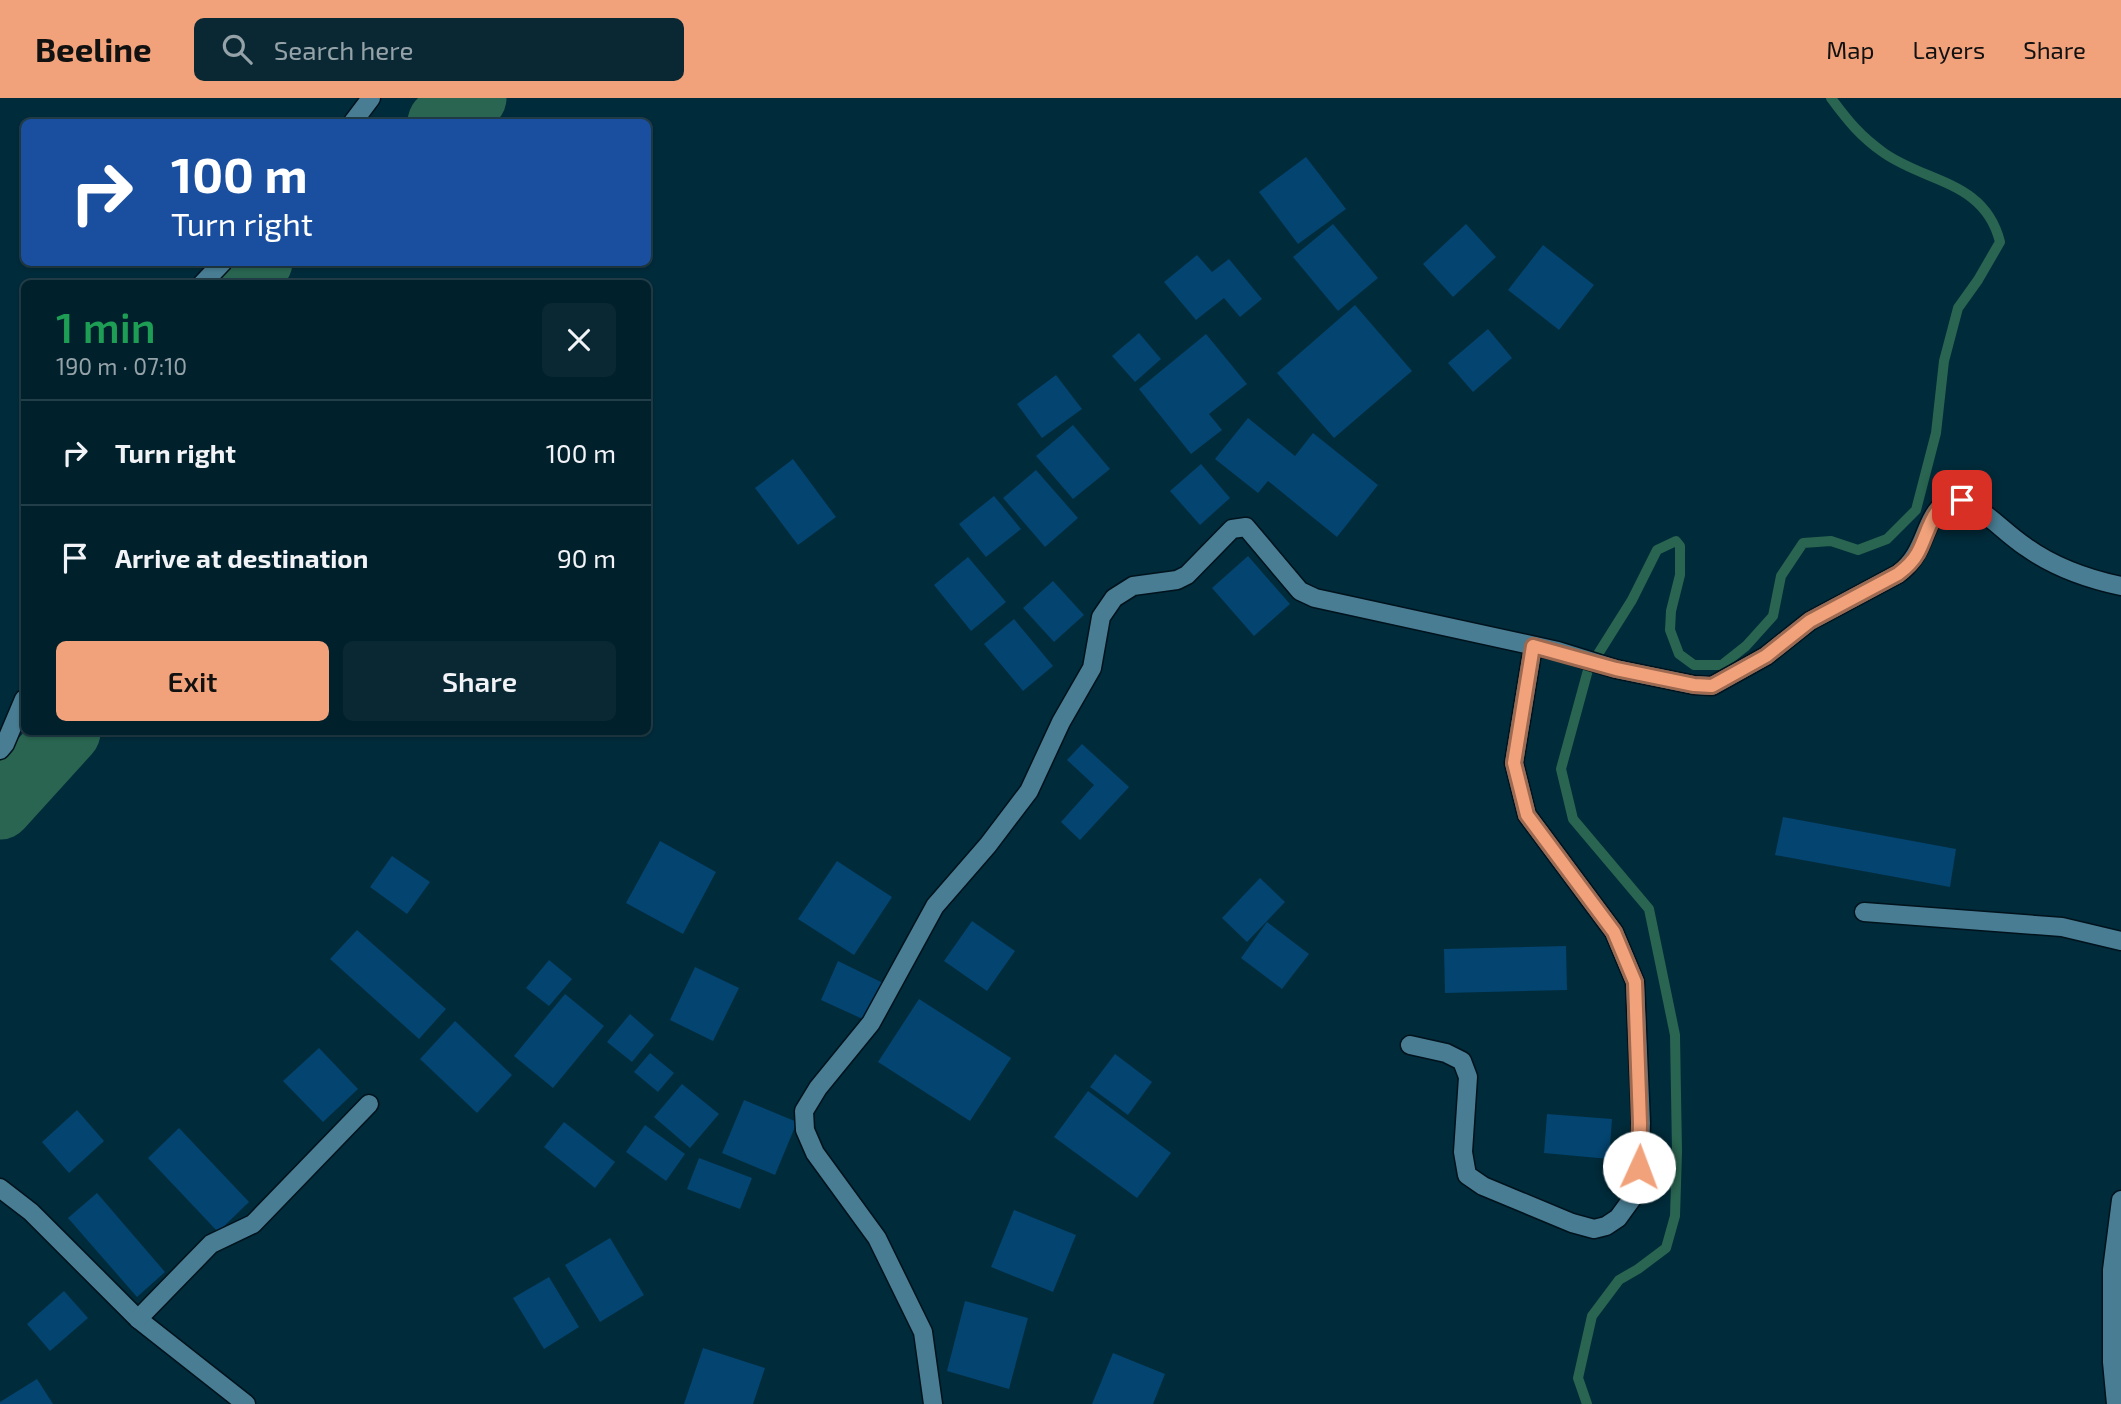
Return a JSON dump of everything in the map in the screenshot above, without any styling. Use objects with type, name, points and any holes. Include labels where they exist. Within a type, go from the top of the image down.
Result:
[{"type":"street","points":[[355,119],[371,98]]},
{"type":"street","points":[[206,280],[219,266]]},
{"type":"street","points":[[933,1404],[923,1332],[877,1238],[815,1153],[805,1130],[804,1111],[818,1088],[871,1023],[935,906],[988,845],[1029,791],[1061,722],[1092,668],[1101,617],[1114,598],[1133,586],[1177,580],[1187,575],[1232,529],[1246,527],[1300,592],[1315,598],[1558,651],[1616,669],[1694,685],[1712,686],[1766,656],[1810,621],[1909,566],[1919,552],[1931,521],[1942,505],[1952,499],[1962,500],[1986,514],[2027,548],[2085,578],[2121,586]]},
{"type":"street","points":[[1410,1045],[1446,1053],[1462,1061],[1468,1077],[1463,1152],[1467,1175],[1483,1186],[1572,1223],[1594,1228],[1606,1226],[1618,1218],[1639,1189],[1640,1123],[1635,982],[1614,932],[1527,815],[1514,763],[1533,646]]},
{"type":"street","points":[[0,750],[21,706]]},
{"type":"street","points":[[1864,912],[2062,927],[2121,941]]},
{"type":"street","points":[[138,1319],[211,1244],[253,1224],[369,1104]]},
{"type":"street","points":[[0,1188],[31,1212],[138,1319],[246,1404]]},
{"type":"street","points":[[2116,1404],[2112,1362],[2112,1270],[2121,1200]]},
{"type":"building","points":[[1306,157],[1346,209],[1298,244],[1259,192]]},
{"type":"building","points":[[1333,224],[1378,278],[1338,311],[1293,257]]},
{"type":"building","points":[[1466,224],[1496,257],[1453,297],[1423,264]]},
{"type":"building","points":[[1543,245],[1594,285],[1559,330],[1508,290]]},
{"type":"building","points":[[1197,255],[1212,272],[1229,259],[1262,299],[1240,317],[1224,298],[1196,320],[1164,282]]},
{"type":"building","points":[[1355,305],[1412,371],[1334,438],[1277,373]]},
{"type":"building","points":[[1488,329],[1512,358],[1473,392],[1448,363]]},
{"type":"building","points":[[1139,333],[1161,359],[1135,382],[1112,356]]},
{"type":"building","points":[[1206,334],[1247,384],[1209,414],[1222,430],[1191,454],[1139,389]]},
{"type":"building","points":[[1056,375],[1082,409],[1042,438],[1017,404]]},
{"type":"building","points":[[1248,418],[1295,456],[1313,433],[1378,485],[1337,537],[1268,481],[1258,493],[1215,459]]},
{"type":"building","points":[[1073,425],[1110,469],[1073,499],[1036,456]]},
{"type":"building","points":[[793,459],[836,517],[798,545],[755,488]]},
{"type":"building","points":[[1201,464],[1230,498],[1200,525],[1170,491]]},
{"type":"building","points":[[1036,470],[1078,518],[1045,547],[1003,498]]},
{"type":"building","points":[[994,496],[1021,529],[986,557],[959,524]]},
{"type":"building","points":[[1248,556],[1290,604],[1254,636],[1212,588]]},
{"type":"building","points":[[968,557],[1006,602],[971,631],[934,585]]},
{"type":"building","points":[[1053,581],[1084,615],[1054,642],[1023,608]]},
{"type":"building","points":[[1014,619],[1053,666],[1023,691],[984,644]]},
{"type":"building","points":[[1082,744],[1129,787],[1080,840],[1061,822],[1094,785],[1067,760]]},
{"type":"building","points":[[1783,817],[1956,849],[1950,887],[1775,855]]},
{"type":"building","points":[[660,841],[716,872],[683,934],[626,903]]},
{"type":"building","points":[[392,856],[430,882],[407,914],[370,887]]},
{"type":"building","points":[[837,861],[892,897],[854,955],[798,919]]},
{"type":"building","points":[[1260,878],[1285,902],[1247,942],[1222,918]]},
{"type":"building","points":[[972,921],[1015,951],[987,991],[944,961]]},
{"type":"building","points":[[1267,922],[1309,954],[1282,989],[1241,958]]},
{"type":"building","points":[[357,930],[446,1009],[419,1039],[330,959]]},
{"type":"building","points":[[1566,946],[1567,990],[1445,993],[1444,949]]},
{"type":"building","points":[[549,960],[572,979],[549,1006],[526,988]]},
{"type":"building","points":[[838,961],[885,984],[867,1021],[821,1000]]},
{"type":"building","points":[[695,967],[739,988],[713,1041],[670,1020]]},
{"type":"building","points":[[565,994],[604,1026],[553,1088],[514,1056]]},
{"type":"building","points":[[919,999],[1011,1058],[970,1121],[878,1062]]},
{"type":"building","points":[[630,1014],[654,1035],[632,1062],[607,1042]]},
{"type":"building","points":[[455,1021],[512,1075],[477,1113],[420,1059]]},
{"type":"building","points":[[319,1048],[358,1089],[323,1122],[283,1081]]},
{"type":"building","points":[[650,1053],[674,1073],[658,1092],[634,1072]]},
{"type":"building","points":[[1115,1054],[1152,1082],[1128,1115],[1090,1087]]},
{"type":"building","points":[[682,1084],[719,1114],[690,1148],[654,1117]]},
{"type":"building","points":[[1088,1091],[1171,1153],[1137,1198],[1054,1137]]},
{"type":"building","points":[[744,1100],[797,1122],[775,1175],[722,1153]]},
{"type":"building","points":[[77,1110],[104,1141],[69,1173],[42,1142]]},
{"type":"building","points":[[1547,1114],[1612,1119],[1609,1159],[1544,1153]]},
{"type":"building","points":[[564,1122],[615,1162],[595,1188],[544,1147]]},
{"type":"building","points":[[645,1125],[685,1154],[666,1181],[626,1152]]},
{"type":"building","points":[[179,1128],[249,1202],[218,1232],[148,1158]]},
{"type":"building","points":[[699,1158],[752,1178],[740,1209],[687,1189]]},
{"type":"building","points":[[97,1193],[165,1272],[137,1297],[68,1218]]},
{"type":"building","points":[[1014,1210],[1076,1235],[1053,1292],[991,1267]]},
{"type":"building","points":[[610,1238],[644,1295],[600,1322],[565,1265]]},
{"type":"building","points":[[549,1277],[579,1327],[544,1349],[513,1298]]},
{"type":"building","points":[[64,1291],[88,1318],[50,1351],[27,1324]]},
{"type":"building","points":[[965,1301],[1028,1318],[1009,1389],[947,1371]]},
{"type":"building","points":[[703,1348],[765,1368],[753,1404],[684,1404]]},
{"type":"building","points":[[1113,1353],[1165,1374],[1153,1404],[1092,1404]]},
{"type":"building","points":[[37,1379],[53,1404],[0,1404],[0,1402]]},
{"type":"waterway","points":[[444,119],[474,98]]},
{"type":"waterway","points":[[1587,1404],[1578,1378],[1592,1316],[1619,1280],[1666,1248],[1675,1216],[1677,1152],[1675,1035],[1649,909],[1573,819],[1561,769],[1588,670],[1632,600],[1657,550],[1676,541],[1680,546],[1680,575],[1671,611],[1670,630],[1679,654],[1694,665],[1722,665],[1746,646],[1773,616],[1781,576],[1803,543],[1831,541],[1858,550],[1887,539],[1916,510],[1936,433],[1944,361],[1958,308],[2000,242],[1982,207],[1968,195],[1884,153],[1855,128],[1831,98]]},
{"type":"waterway","points":[[246,280],[257,266]]},
{"type":"waterway","points":[[0,807],[65,735]]},
{"type":"route","points":[[1639,1167],[1635,982],[1614,932],[1527,815],[1514,763],[1533,646],[1616,669],[1694,685],[1712,686],[1766,656],[1810,621],[1909,566],[1919,552],[1931,521],[1942,505],[1952,499],[1962,500]]}]
